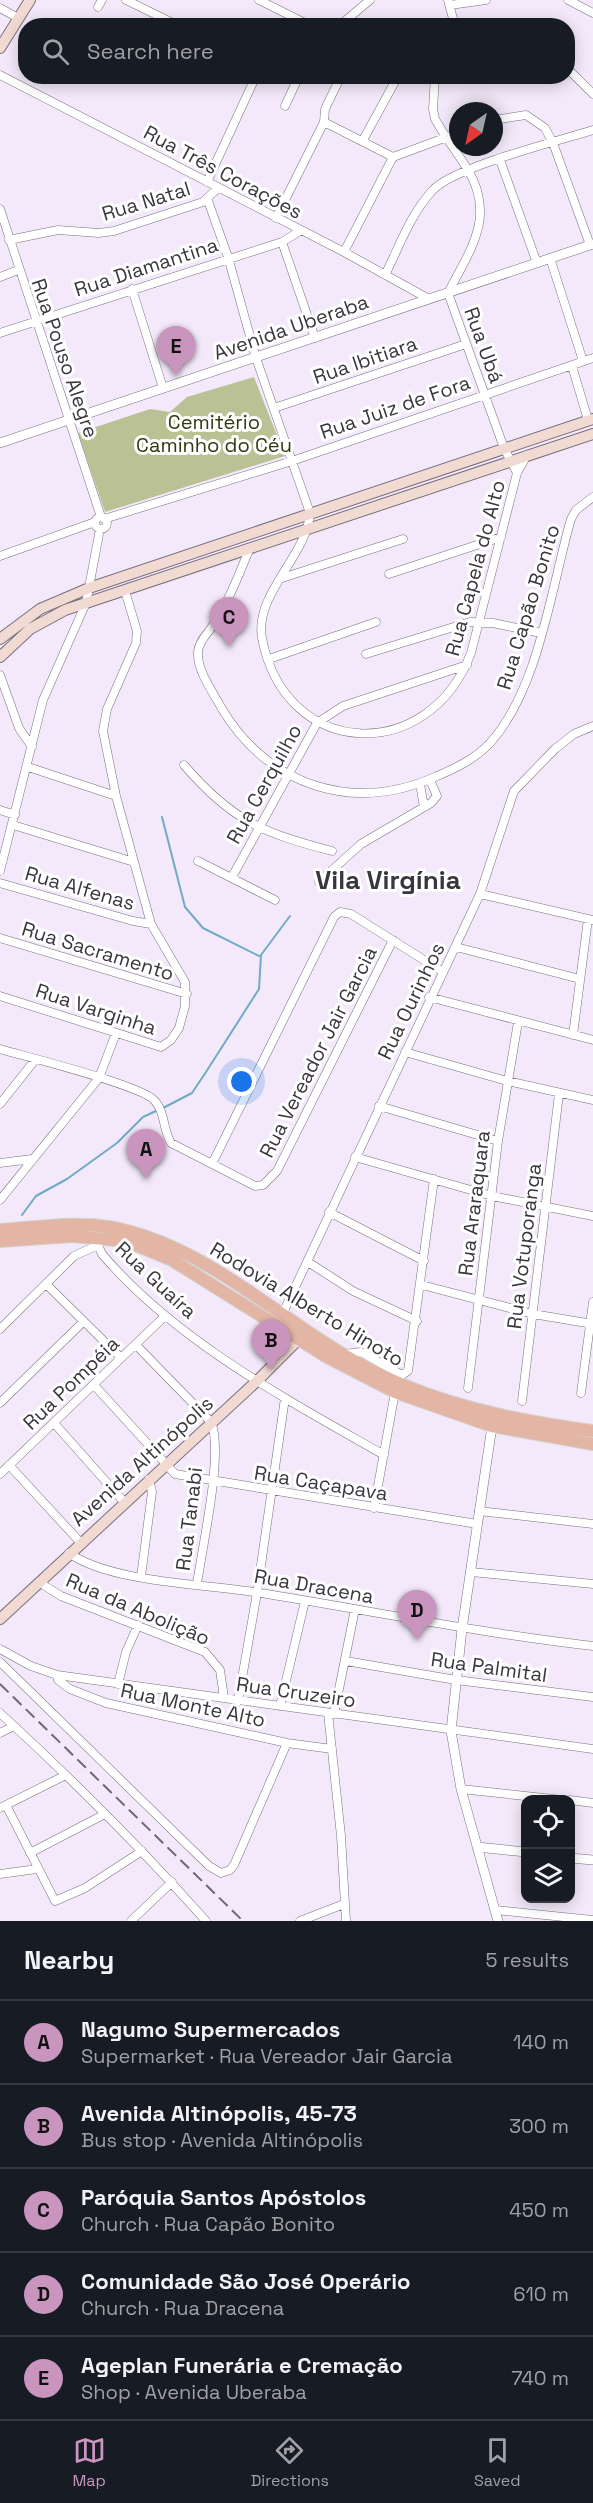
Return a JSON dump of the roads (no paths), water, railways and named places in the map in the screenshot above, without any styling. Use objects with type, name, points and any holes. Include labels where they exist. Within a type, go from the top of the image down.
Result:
[{"type":"main road","points":[[0,48],[30,0]]},
{"type":"main road","points":[[0,639],[40,609],[89,588],[591,419]]},
{"type":"main road","points":[[560,429],[564,443]]},
{"type":"main road","points":[[0,657],[19,637],[44,620],[86,603],[593,434]]},
{"type":"main road","points":[[366,494],[371,508]]},
{"type":"main road","name":"Rodovia Alberto Hinoto","points":[[0,1230],[87,1225],[135,1234],[194,1257],[282,1315],[302,1333],[356,1373],[395,1392],[492,1426],[593,1444]]},
{"type":"main road","name":"Rodovia Alberto Hinoto","points":[[0,1241],[73,1236],[100,1241],[126,1241],[153,1251],[238,1300],[396,1382],[505,1417],[593,1431]]},
{"type":"main road","points":[[238,1300],[274,1320],[282,1315]]},
{"type":"main road","name":"Avenida Altinópolis","points":[[0,1619],[80,1542],[258,1380],[302,1333]]},
{"type":"street","points":[[126,0],[163,18]]},
{"type":"street","points":[[259,0],[296,18]]},
{"type":"street","points":[[353,18],[370,0]]},
{"type":"street","points":[[453,18],[449,3],[486,0]]},
{"type":"street","points":[[568,0],[593,13]]},
{"type":"street","points":[[0,8],[18,18]]},
{"type":"street","name":"Rua Três Corações","points":[[0,75],[344,252],[429,299]]},
{"type":"street","points":[[575,77],[593,94]]},
{"type":"street","name":"Rua Natal","points":[[207,182],[252,84]]},
{"type":"street","points":[[285,106],[296,84]]},
{"type":"street","points":[[276,218],[324,122],[325,109],[337,84]]},
{"type":"street","points":[[363,141],[395,84]]},
{"type":"street","name":"Rua Ubá","points":[[435,84],[433,109],[445,138],[468,170],[481,200],[480,228],[448,293],[483,393],[510,460]]},
{"type":"street","points":[[503,119],[526,115],[545,128],[553,143],[591,244]]},
{"type":"street","points":[[324,122],[393,157]]},
{"type":"street","points":[[385,275],[423,201],[434,188],[468,170],[593,130]]},
{"type":"street","points":[[344,252],[393,157],[449,136]]},
{"type":"street","points":[[500,160],[537,263]]},
{"type":"street","name":"Rua Natal","points":[[9,240],[58,230],[99,233],[114,231],[207,198],[218,188]]},
{"type":"street","points":[[207,198],[228,257],[256,358],[310,513],[309,529],[263,615],[262,638],[268,659],[286,694],[316,723]]},
{"type":"street","name":"Rua Pouso Alegre","points":[[0,209],[100,519]]},
{"type":"street","name":"Rua Diamantina","points":[[0,333],[228,257],[282,242],[300,231]]},
{"type":"street","points":[[282,242],[315,338]]},
{"type":"street","name":"Avenida Uberaba","points":[[0,443],[591,244]]},
{"type":"street","points":[[550,258],[582,361]]},
{"type":"street","points":[[0,277],[18,270]]},
{"type":"street","points":[[132,290],[163,387]]},
{"type":"street","name":"Rua Ibitiara","points":[[274,408],[466,344]]},
{"type":"street","name":"Rua Juiz de Fora","points":[[0,556],[100,519],[292,461],[483,393],[593,358]]},
{"type":"street","points":[[572,366],[591,419]]},
{"type":"street","name":"Rua Capela do Alto","points":[[316,723],[353,732],[374,733],[414,722],[443,702],[467,665],[518,473],[527,455]]},
{"type":"street","name":"Rua Capela do Alto","points":[[510,460],[518,473]]},
{"type":"street","name":"Rua Capão Bonito","points":[[249,550],[233,591],[203,639],[198,655],[216,699],[243,740],[287,775],[330,789],[364,794],[400,790],[430,780],[460,766],[490,742],[515,705],[528,676],[542,633],[572,519],[576,510],[593,497]]},
{"type":"street","points":[[0,871],[43,700],[86,603],[100,529],[106,526],[100,519]]},
{"type":"street","points":[[389,574],[501,537]]},
{"type":"street","points":[[282,578],[403,538]]},
{"type":"street","points":[[125,591],[136,631],[136,643],[103,721],[116,796],[151,924],[182,974],[187,994]]},
{"type":"street","points":[[268,659],[376,622]]},
{"type":"street","points":[[366,654],[458,625],[480,622],[542,633]]},
{"type":"street","name":"Rua Cerquilho","points":[[232,877],[316,723],[330,713],[354,702],[467,665]]},
{"type":"street","points":[[0,675],[20,728],[32,747]]},
{"type":"street","name":"Rua Ourinhos","points":[[282,1315],[429,998],[480,894],[514,791],[555,749],[574,734],[593,726]]},
{"type":"street","points":[[184,765],[225,807],[258,828],[276,836],[332,851]]},
{"type":"street","points":[[28,767],[116,796]]},
{"type":"street","points":[[319,882],[361,844],[424,807],[437,796],[430,780]]},
{"type":"street","points":[[420,784],[424,807]]},
{"type":"street","points":[[0,810],[15,815]]},
{"type":"street","points":[[13,825],[134,862]]},
{"type":"street","points":[[198,861],[275,900]]},
{"type":"street","name":"Rua Alfenas","points":[[0,883],[133,921],[151,924]]},
{"type":"street","points":[[480,894],[590,920],[573,1035]]},
{"type":"street","points":[[212,1164],[334,917],[340,912],[351,914],[443,972]]},
{"type":"street","name":"Rua Sacramento","points":[[0,938],[187,994]]},
{"type":"street","name":"Rua Vereador Jair Garcia","points":[[99,1078],[149,1096],[157,1103],[166,1136],[171,1143],[255,1186],[263,1185],[274,1177],[393,940]]},
{"type":"street","points":[[456,947],[580,979]]},
{"type":"street","name":"Rua Varginha","points":[[0,996],[161,1047],[179,1028],[187,994]]},
{"type":"street","points":[[429,998],[593,1040]]},
{"type":"street","name":"Rua Araraquara","points":[[468,1388],[498,1141],[518,1022]]},
{"type":"street","points":[[0,1200],[99,1078],[116,1034]]},
{"type":"street","points":[[0,1049],[99,1078]]},
{"type":"street","points":[[405,1052],[507,1081],[593,1100]]},
{"type":"street","points":[[0,1104],[35,1060]]},
{"type":"street","name":"Rua Votuporanga","points":[[522,1401],[559,1094]]},
{"type":"street","points":[[379,1107],[498,1141]]},
{"type":"street","points":[[355,1157],[492,1196],[593,1216]]},
{"type":"street","points":[[0,1163],[32,1159]]},
{"type":"street","points":[[345,1354],[361,1352],[396,1372],[406,1374],[417,1321],[434,1179]]},
{"type":"street","points":[[329,1212],[424,1261]]},
{"type":"street","points":[[73,1236],[74,1256]]},
{"type":"street","points":[[0,1329],[74,1256],[100,1241]]},
{"type":"street","name":"Rua Guaíra","points":[[100,1241],[107,1260],[164,1317],[285,1398],[384,1455]]},
{"type":"street","points":[[308,1262],[353,1291],[417,1321]]},
{"type":"street","points":[[46,1284],[121,1358]]},
{"type":"street","points":[[422,1285],[533,1314],[592,1324]]},
{"type":"street","points":[[581,1393],[592,1324],[593,1302]]},
{"type":"street","name":"Rua Pompéia","points":[[0,1474],[164,1317]]},
{"type":"street","points":[[0,1403],[83,1322]]},
{"type":"street","points":[[136,1345],[211,1422]]},
{"type":"street","points":[[94,1385],[153,1448],[164,1465]]},
{"type":"street","points":[[374,1508],[395,1392]]},
{"type":"street","points":[[238,1701],[257,1593],[285,1398]]},
{"type":"street","name":"Rua Tanabi","points":[[197,1584],[212,1482],[215,1440],[211,1422]]},
{"type":"street","points":[[54,1423],[124,1503]]},
{"type":"street","points":[[492,1426],[462,1629],[451,1731],[461,1789],[498,1921]]},
{"type":"street","points":[[9,1465],[80,1542]]},
{"type":"street","name":"Rua Caçapava","points":[[164,1465],[175,1474],[212,1482],[477,1524]]},
{"type":"street","points":[[141,1576],[152,1492],[149,1479]]},
{"type":"street","points":[[479,1511],[593,1524]]},
{"type":"street","name":"Rua Dracena","points":[[69,1553],[94,1568],[355,1609],[462,1629],[593,1646]]},
{"type":"street","points":[[471,1572],[593,1584]]},
{"type":"street","name":"Rua da Abolição","points":[[45,1586],[61,1596],[205,1652],[220,1670],[224,1698]]},
{"type":"street","points":[[280,1706],[305,1601]]},
{"type":"street","points":[[346,1921],[331,1714],[346,1661],[355,1609]]},
{"type":"street","points":[[118,1684],[126,1652],[138,1625]]},
{"type":"street","name":"Rua Cruzeiro","points":[[0,1649],[31,1666],[57,1675],[593,1749]]},
{"type":"street","name":"Rua Palmital","points":[[346,1661],[456,1680],[593,1697]]},
{"type":"street","points":[[0,1662],[217,1872],[226,1872],[234,1865],[287,1743]]},
{"type":"street","name":"Rua Monte Alto","points":[[57,1675],[58,1680],[70,1689],[106,1703],[287,1743],[332,1749]]},
{"type":"street","points":[[0,1713],[142,1851],[206,1921]]},
{"type":"street","points":[[0,1733],[14,1726]]},
{"type":"street","points":[[64,1776],[3,1807],[30,1853],[52,1899],[64,1899],[142,1851]]},
{"type":"street","points":[[461,1789],[521,1796]]},
{"type":"street","points":[[575,1801],[593,1803]]},
{"type":"street","points":[[30,1853],[105,1814]]},
{"type":"street","points":[[477,1847],[521,1852]]},
{"type":"street","points":[[575,1858],[593,1860]]},
{"type":"street","points":[[0,1874],[37,1869]]},
{"type":"street","points":[[131,1921],[172,1882]]},
{"type":"street","points":[[300,1921],[344,1904]]},
{"type":"street","points":[[495,1910],[593,1920]]},
{"type":"waterway","points":[[162,817],[185,907],[203,928],[259,956]]},
{"type":"waterway","points":[[163,1108],[192,1093],[206,1072],[259,989],[261,955],[290,916]]},
{"type":"waterway","points":[[22,1215],[36,1196],[67,1179],[117,1143],[143,1117],[158,1110]]},
{"type":"railway","points":[[0,1684],[243,1921]]},
{"type":"place","name":"Ageplan Funerária e Cremação","points":[[176,376]]},
{"type":"place","name":"Paróquia Santos Apóstolos","points":[[229,647]]},
{"type":"place","name":"Nagumo Supermercados","points":[[146,1179]]},
{"type":"place","name":"Avenida Altinópolis, 45-73","points":[[271,1370]]},
{"type":"place","name":"Comunidade São José Operário","points":[[417,1640]]},
{"type":"district","name":"Vila Virgínia","points":[[388,880]]},
{"type":"park label","name":"Cemitério Caminho do Céu","points":[[214,434]]}]
